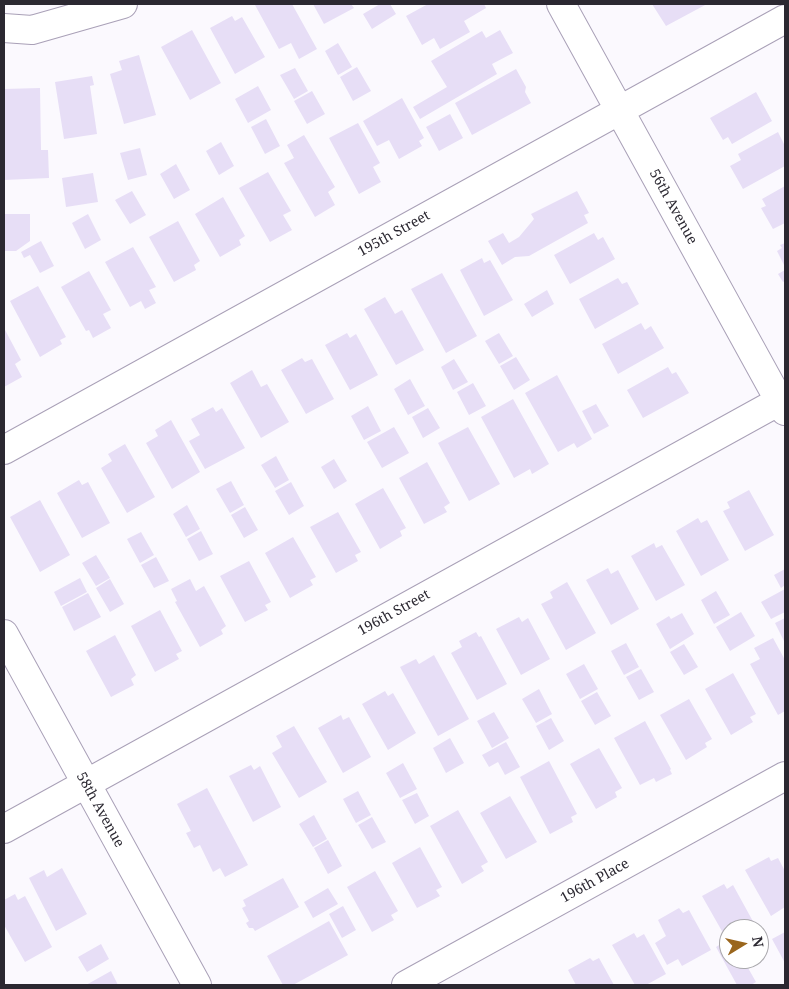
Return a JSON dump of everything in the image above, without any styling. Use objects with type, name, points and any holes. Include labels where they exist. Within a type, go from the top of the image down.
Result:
[{"type":"street","points":[[4,28],[32,30],[123,4]]},
{"type":"street","name":"56th Avenue","points":[[561,4],[784,403]]},
{"type":"street","name":"195th Street","points":[[4,450],[785,19]]},
{"type":"street","name":"196th Street","points":[[4,829],[784,403]]},
{"type":"street","name":"58th Avenue","points":[[4,634],[197,985]]},
{"type":"street","name":"196th Place","points":[[406,985],[785,776]]},
{"type":"building","points":[[292,4],[317,49],[299,59],[291,43],[279,49],[255,5]]},
{"type":"building","points":[[313,4],[351,4],[354,8],[324,24]]},
{"type":"building","points":[[380,4],[390,4],[396,14],[372,29],[363,14]]},
{"type":"building","points":[[428,4],[484,4],[486,8],[464,21],[470,32],[440,49],[434,38],[422,45],[406,16]]},
{"type":"building","points":[[652,4],[707,4],[666,26]]},
{"type":"building","points":[[232,16],[235,21],[242,17],[265,57],[235,74],[210,28]]},
{"type":"building","points":[[192,30],[221,83],[190,100],[161,47]]},
{"type":"building","points":[[500,30],[513,53],[492,64],[497,74],[420,119],[413,107],[447,87],[431,61],[482,31],[486,38]]},
{"type":"building","points":[[338,43],[352,67],[338,75],[325,51]]},
{"type":"building","points":[[139,55],[156,115],[124,124],[110,74],[122,70],[119,61]]},
{"type":"building","points":[[357,67],[371,91],[353,101],[340,77]]},
{"type":"building","points":[[295,68],[308,91],[294,99],[280,75]]},
{"type":"building","points":[[516,69],[526,87],[525,92],[531,103],[472,135],[455,103]]},
{"type":"building","points":[[92,76],[94,85],[90,86],[97,134],[64,139],[55,82]]},
{"type":"building","points":[[258,86],[271,110],[248,123],[235,99]]},
{"type":"building","points":[[40,88],[41,150],[48,150],[49,178],[4,180],[4,89]]},
{"type":"building","points":[[312,91],[325,114],[307,124],[294,101]]},
{"type":"building","points":[[756,92],[772,121],[732,144],[728,137],[723,140],[710,118]]},
{"type":"building","points":[[402,98],[424,138],[419,141],[422,146],[399,159],[389,140],[377,146],[363,121]]},
{"type":"building","points":[[450,114],[463,138],[439,151],[426,127]]},
{"type":"building","points":[[266,119],[280,146],[265,154],[251,127]]},
{"type":"building","points":[[358,123],[380,163],[373,167],[381,182],[359,194],[329,138]]},
{"type":"building","points":[[778,132],[785,146],[785,166],[743,189],[730,166],[741,160],[738,154]]},
{"type":"building","points":[[304,135],[335,187],[328,192],[335,205],[315,217],[284,163],[294,158],[287,145]]},
{"type":"building","points":[[221,142],[234,166],[219,175],[206,151]]},
{"type":"building","points":[[140,148],[147,175],[128,180],[120,153]]},
{"type":"building","points":[[176,164],[190,190],[174,199],[160,174]]},
{"type":"building","points":[[268,172],[291,211],[283,215],[292,230],[270,242],[239,188]]},
{"type":"building","points":[[93,173],[98,202],[66,207],[62,178]]},
{"type":"building","points":[[785,186],[785,223],[773,229],[761,208],[766,206],[762,199]]},
{"type":"building","points":[[132,191],[146,215],[130,224],[115,200]]},
{"type":"building","points":[[577,191],[589,213],[584,215],[588,223],[529,256],[515,257],[502,265],[488,241],[503,233],[509,243],[519,237],[534,219],[531,214]]},
{"type":"building","points":[[223,197],[245,236],[239,240],[241,245],[220,257],[195,214]]},
{"type":"building","points":[[4,214],[30,214],[30,241],[16,251],[4,251]]},
{"type":"building","points":[[88,214],[101,240],[85,249],[72,223]]},
{"type":"building","points":[[178,221],[200,261],[194,265],[196,270],[174,282],[149,237]]},
{"type":"building","points":[[594,233],[598,240],[603,237],[615,259],[570,284],[554,255]]},
{"type":"building","points":[[41,241],[54,266],[40,273],[30,255],[24,258],[21,252]]},
{"type":"building","points":[[785,243],[785,267],[777,251],[782,248],[780,245]]},
{"type":"building","points":[[133,247],[156,287],[149,290],[156,303],[145,309],[141,301],[130,307],[105,262]]},
{"type":"building","points":[[482,258],[484,263],[490,260],[513,300],[484,316],[460,270]]},
{"type":"building","points":[[785,270],[785,281],[783,282],[778,274]]},
{"type":"building","points":[[89,271],[111,310],[103,314],[111,328],[93,338],[89,330],[86,331],[61,287]]},
{"type":"building","points":[[442,273],[477,336],[446,353],[411,289]]},
{"type":"building","points":[[618,278],[622,284],[627,282],[639,304],[595,329],[579,299]]},
{"type":"building","points":[[38,286],[66,337],[60,340],[62,344],[40,357],[10,301]]},
{"type":"building","points":[[547,290],[554,304],[532,317],[524,304]]},
{"type":"building","points":[[385,297],[395,314],[402,310],[424,350],[396,365],[364,309]]},
{"type":"building","points":[[641,323],[645,330],[651,326],[664,348],[618,374],[602,344]]},
{"type":"building","points":[[4,328],[21,360],[15,364],[22,377],[4,387]]},
{"type":"building","points":[[347,333],[350,338],[356,334],[378,375],[350,390],[325,345]]},
{"type":"building","points":[[499,333],[513,356],[499,364],[485,341]]},
{"type":"building","points":[[516,357],[530,380],[514,390],[500,366]]},
{"type":"building","points":[[302,358],[305,362],[312,359],[334,399],[306,414],[281,370]]},
{"type":"building","points":[[454,359],[468,382],[453,390],[441,367]]},
{"type":"building","points":[[668,367],[672,374],[676,372],[689,393],[643,418],[627,390]]},
{"type":"building","points":[[252,370],[261,387],[267,384],[289,422],[261,438],[230,383]]},
{"type":"building","points":[[557,375],[592,439],[577,448],[574,443],[558,452],[525,393]]},
{"type":"building","points":[[410,379],[425,406],[408,415],[394,389]]},
{"type":"building","points":[[473,383],[486,406],[469,415],[457,392]]},
{"type":"building","points":[[513,399],[549,464],[532,474],[530,469],[514,478],[481,417]]},
{"type":"building","points":[[596,404],[609,426],[594,434],[582,411]]},
{"type":"building","points":[[368,406],[381,431],[364,440],[351,416]]},
{"type":"building","points":[[213,407],[216,412],[222,408],[245,448],[205,469],[189,441],[200,435],[191,419]]},
{"type":"building","points":[[428,408],[440,428],[423,438],[412,417]]},
{"type":"building","points":[[171,420],[200,472],[172,489],[146,443],[158,436],[155,430]]},
{"type":"building","points":[[394,427],[409,453],[382,468],[367,442]]},
{"type":"building","points":[[468,427],[500,484],[469,501],[438,443]]},
{"type":"building","points":[[125,444],[155,497],[127,513],[101,468],[112,461],[108,454]]},
{"type":"building","points":[[276,456],[289,480],[275,488],[261,465]]},
{"type":"building","points":[[334,459],[347,481],[334,489],[321,467]]},
{"type":"building","points":[[427,462],[450,503],[444,507],[447,512],[424,524],[399,478]]},
{"type":"building","points":[[79,480],[82,485],[88,482],[110,523],[82,538],[57,493]]},
{"type":"building","points":[[231,481],[244,505],[230,513],[216,489]]},
{"type":"building","points":[[291,482],[304,506],[289,515],[275,491]]},
{"type":"building","points":[[383,488],[406,528],[400,531],[402,536],[380,549],[355,504]]},
{"type":"building","points":[[749,490],[774,535],[745,551],[723,511],[730,508],[727,502]]},
{"type":"building","points":[[40,500],[70,555],[40,572],[10,517]]},
{"type":"building","points":[[187,505],[200,529],[186,537],[173,514]]},
{"type":"building","points":[[245,507],[258,530],[244,538],[231,515]]},
{"type":"building","points":[[338,512],[361,552],[355,555],[358,561],[336,573],[310,527]]},
{"type":"building","points":[[698,518],[701,523],[707,520],[729,560],[701,576],[676,531]]},
{"type":"building","points":[[201,531],[213,554],[199,561],[187,539]]},
{"type":"building","points":[[141,532],[154,555],[140,563],[127,539]]},
{"type":"building","points":[[293,537],[316,577],[310,580],[313,585],[290,598],[265,553]]},
{"type":"building","points":[[654,543],[656,548],[662,545],[685,585],[656,601],[631,556]]},
{"type":"building","points":[[96,555],[110,578],[96,586],[82,563]]},
{"type":"building","points":[[156,557],[169,581],[154,588],[141,565]]},
{"type":"building","points":[[249,561],[271,602],[265,605],[268,610],[245,622],[220,576]]},
{"type":"building","points":[[608,568],[611,574],[618,570],[639,609],[611,625],[586,580]]},
{"type":"building","points":[[785,569],[785,585],[781,588],[774,575]]},
{"type":"building","points":[[80,578],[87,592],[61,606],[54,592]]},
{"type":"building","points":[[110,579],[124,604],[110,612],[96,588]]},
{"type":"building","points":[[190,579],[196,591],[204,586],[226,626],[221,630],[223,634],[200,647],[175,602],[177,601],[171,589]]},
{"type":"building","points":[[567,582],[596,633],[566,650],[541,604],[553,598],[550,592]]},
{"type":"building","points":[[785,589],[785,612],[771,619],[761,602]]},
{"type":"building","points":[[716,591],[730,615],[714,624],[701,600]]},
{"type":"building","points":[[88,593],[101,617],[74,631],[62,607]]},
{"type":"building","points":[[160,610],[182,651],[176,654],[179,659],[155,672],[131,626]]},
{"type":"building","points":[[741,612],[755,636],[730,651],[716,627]]},
{"type":"building","points":[[682,613],[694,634],[670,649],[656,624],[669,616],[671,619]]},
{"type":"building","points":[[519,617],[522,622],[528,618],[550,659],[521,675],[496,629]]},
{"type":"building","points":[[785,618],[785,643],[775,623]]},
{"type":"building","points":[[476,632],[479,637],[481,636],[507,684],[477,700],[451,653],[462,647],[459,641]]},
{"type":"building","points":[[115,635],[136,675],[131,679],[134,685],[111,697],[86,651]]},
{"type":"building","points":[[773,638],[785,660],[785,711],[778,715],[750,664],[760,659],[754,648]]},
{"type":"building","points":[[626,643],[639,667],[624,675],[611,651]]},
{"type":"building","points":[[684,644],[698,667],[684,675],[670,652]]},
{"type":"building","points":[[434,655],[469,719],[438,736],[400,667],[416,659],[419,664]]},
{"type":"building","points":[[584,664],[598,689],[580,699],[566,674]]},
{"type":"building","points":[[641,669],[654,692],[639,700],[626,677]]},
{"type":"building","points":[[733,673],[756,714],[750,717],[753,722],[731,735],[705,689]]},
{"type":"building","points":[[539,689],[552,714],[536,723],[522,699]]},
{"type":"building","points":[[385,691],[388,696],[393,693],[416,733],[388,750],[362,704]]},
{"type":"building","points":[[597,692],[611,716],[595,725],[581,701]]},
{"type":"building","points":[[689,699],[712,739],[705,743],[707,747],[686,760],[660,715]]},
{"type":"building","points":[[494,712],[509,738],[492,748],[477,721]]},
{"type":"building","points":[[341,715],[343,720],[349,717],[371,757],[343,773],[318,728]]},
{"type":"building","points":[[551,718],[564,741],[549,750],[536,726]]},
{"type":"building","points":[[645,721],[672,774],[656,782],[654,778],[640,785],[614,738]]},
{"type":"building","points":[[294,726],[327,782],[299,798],[272,753],[282,747],[276,736]]},
{"type":"building","points":[[450,738],[464,763],[446,773],[433,748]]},
{"type":"building","points":[[506,742],[520,767],[505,775],[498,762],[489,767],[482,755]]},
{"type":"building","points":[[599,748],[622,788],[615,792],[617,797],[596,809],[570,764]]},
{"type":"building","points":[[549,761],[577,814],[571,817],[573,822],[550,834],[520,777]]},
{"type":"building","points":[[403,763],[417,789],[400,798],[386,773]]},
{"type":"building","points":[[251,765],[254,770],[260,766],[281,807],[253,822],[229,776]]},
{"type":"building","points":[[207,788],[248,865],[225,877],[220,868],[213,872],[200,845],[194,848],[186,833],[191,831],[177,804]]},
{"type":"building","points":[[358,791],[371,815],[356,823],[343,799]]},
{"type":"building","points":[[417,793],[429,816],[415,824],[402,800]]},
{"type":"building","points":[[510,796],[537,842],[506,859],[480,813]]},
{"type":"building","points":[[458,810],[488,862],[481,866],[484,871],[462,884],[430,826]]},
{"type":"building","points":[[314,815],[327,839],[313,847],[299,824]]},
{"type":"building","points":[[372,817],[386,842],[372,849],[358,825]]},
{"type":"building","points":[[328,840],[342,866],[328,874],[314,848]]},
{"type":"building","points":[[420,847],[442,887],[436,890],[440,896],[417,908],[392,863]]},
{"type":"building","points":[[769,857],[771,861],[778,858],[785,871],[785,907],[771,916],[745,870]]},
{"type":"building","points":[[62,868],[87,914],[56,931],[29,878],[44,870],[47,877]]},
{"type":"building","points":[[375,871],[398,911],[391,915],[394,920],[372,932],[347,887]]},
{"type":"building","points":[[283,878],[299,907],[255,931],[253,928],[249,928],[246,923],[249,921],[242,908],[246,906],[243,900]]},
{"type":"building","points":[[724,884],[727,889],[733,885],[752,919],[719,919],[719,926],[702,896]]},
{"type":"building","points":[[328,888],[338,904],[313,918],[304,902]]},
{"type":"building","points":[[15,894],[18,900],[25,896],[52,947],[25,962],[4,925],[4,900]]},
{"type":"building","points":[[343,906],[356,930],[342,938],[329,914]]},
{"type":"building","points":[[679,908],[683,913],[689,910],[711,950],[682,966],[678,959],[667,965],[655,943],[666,936],[658,920]]},
{"type":"building","points":[[329,921],[348,955],[293,985],[283,985],[267,956]]},
{"type":"building","points":[[785,932],[785,963],[772,939]]},
{"type":"building","points":[[634,933],[637,938],[644,934],[666,974],[646,985],[635,985],[612,945]]},
{"type":"building","points":[[101,944],[109,959],[87,972],[78,957]]},
{"type":"building","points":[[590,958],[593,961],[599,958],[614,985],[576,985],[568,970]]},
{"type":"building","points":[[728,969],[749,969],[756,982],[751,985],[737,985]]},
{"type":"building","points":[[111,971],[118,985],[86,985]]}]
